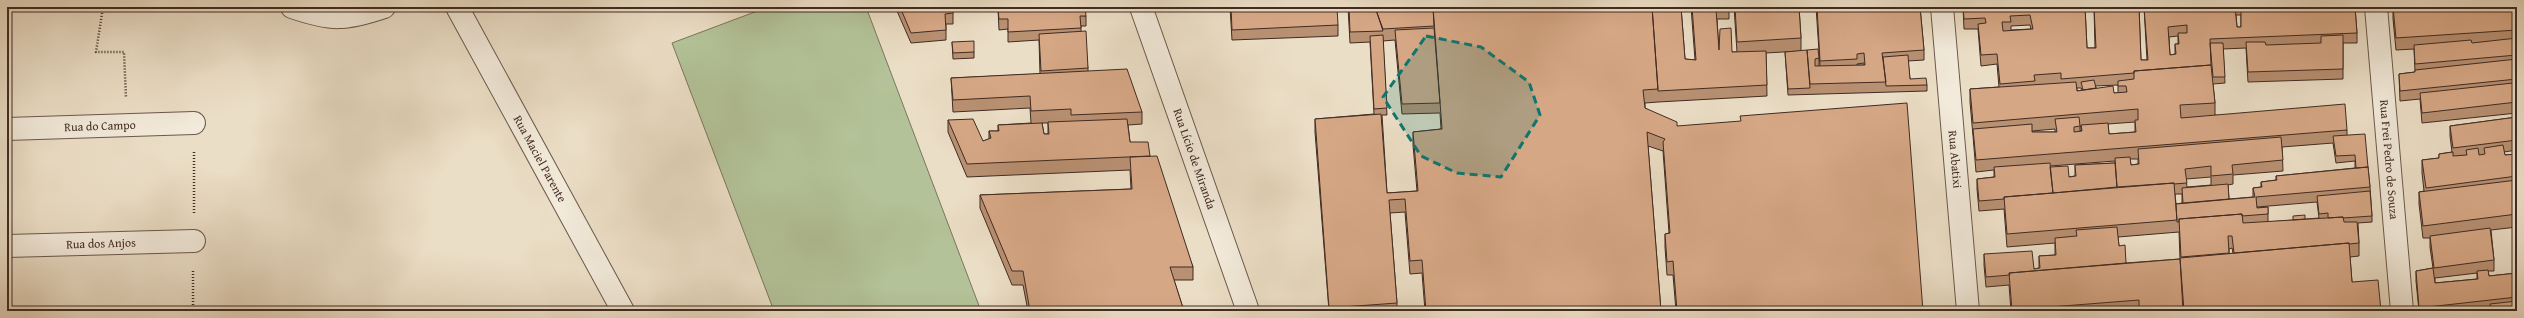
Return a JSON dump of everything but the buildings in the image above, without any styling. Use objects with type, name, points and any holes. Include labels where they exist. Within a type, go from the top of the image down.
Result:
[{"type":"street","points":[[292,7],[332,18],[350,16],[384,7]]},
{"type":"street","name":"Rua Maciel Parente","points":[[457,7],[623,311]]},
{"type":"street","name":"Rua Lício de Miranda","points":[[1141,7],[1248,311]]},
{"type":"street","name":"Rua Abatixi","points":[[1942,7],[1968,311]]},
{"type":"street","name":"Rua Frei Pedro de Souza","points":[[2376,7],[2402,311]]},
{"type":"street","name":"Rua do Campo","points":[[7,129],[194,123]]},
{"type":"street","name":"Rua dos Anjos","points":[[7,246],[194,241]]},
{"type":"path","points":[[103,7],[96,52],[124,52],[127,125]]},
{"type":"highlighted area","points":[[1426,36],[1481,47],[1529,82],[1540,115],[1501,177],[1457,173],[1421,156],[1383,97]]},
{"type":"green space","points":[[768,7],[866,7],[981,311],[774,311],[672,43]]}]
